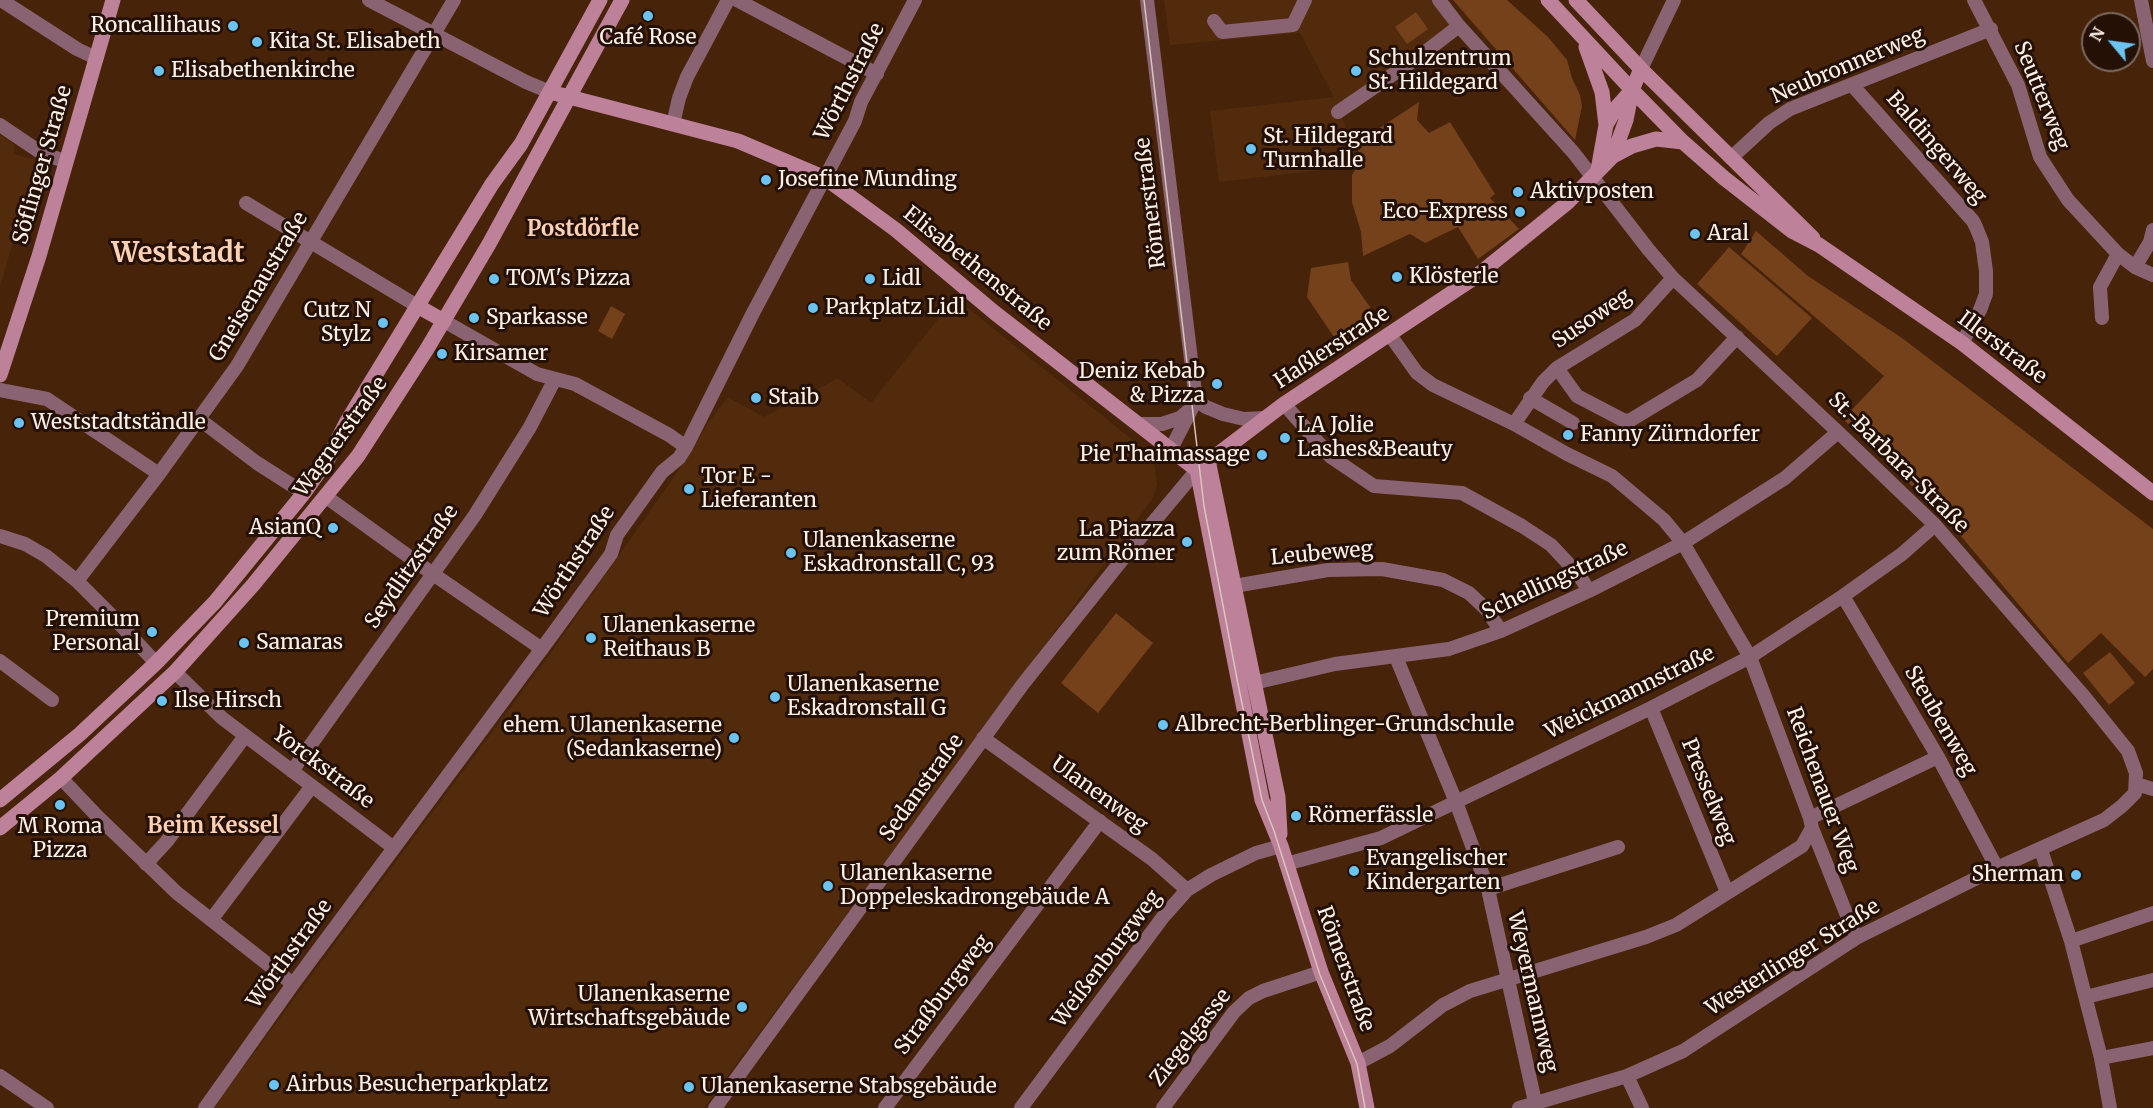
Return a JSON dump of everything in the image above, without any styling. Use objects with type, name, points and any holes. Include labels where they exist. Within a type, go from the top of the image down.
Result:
[{"type":"street","points":[[0,0],[77,49],[96,58]]},
{"type":"street","name":"Söflinger Straße","points":[[0,375],[39,256],[113,0]]},
{"type":"street","points":[[369,0],[526,82],[550,92]]},
{"type":"street","name":"Gneisenaustraße","points":[[77,582],[237,366],[454,0]]},
{"type":"street","name":"Wagnerstraße","points":[[0,800],[80,734],[156,663],[215,602],[304,493],[328,459],[346,423],[492,184],[520,144],[600,0]]},
{"type":"street","name":"Wagnerstraße","points":[[0,828],[61,778],[175,672],[254,585],[371,437],[444,321],[570,98],[622,0]]},
{"type":"street","points":[[673,124],[687,77],[728,0]]},
{"type":"street","points":[[737,0],[877,74]]},
{"type":"street","name":"Wörthstraße","points":[[205,1108],[293,984],[611,554],[617,535],[662,472],[679,458],[915,0]]},
{"type":"street","name":"Römerstraße","points":[[1147,0],[1193,405]]},
{"type":"street","points":[[1214,21],[1222,32],[1293,25],[1305,0]]},
{"type":"street","name":"St.-Barbara-Straße","points":[[1439,0],[1459,26],[1573,152],[1595,173],[1648,249],[1673,278],[1935,525],[2082,694],[2128,752],[2136,773],[2136,784]]},
{"type":"street","name":"Illerstraße","points":[[1548,0],[1683,142],[1764,210],[1792,231],[1819,244],[1962,343],[2153,493]]},
{"type":"street","name":"Illerstraße","points":[[1576,0],[1641,69],[1819,244]]},
{"type":"street","name":"Haßlerstraße","points":[[1203,465],[1284,404],[1390,336],[1474,278],[1567,203],[1613,156],[1626,120],[1632,90],[1674,0]]},
{"type":"street","name":"Seutterweg","points":[[1974,0],[2018,85],[2040,157],[2068,200],[2118,254],[2135,267],[2153,275]]},
{"type":"street","points":[[2141,0],[2153,61]]},
{"type":"street","points":[[1338,112],[1420,56],[1459,26]]},
{"type":"street","name":"Neubronnerweg","points":[[1731,158],[1769,123],[1790,109],[1853,86],[1991,29]]},
{"type":"street","points":[[1583,39],[1599,78],[1606,125]]},
{"type":"street","name":"Baldingerweg","points":[[1853,86],[1976,227],[1982,242],[1986,294],[1962,343]]},
{"type":"street","name":"Haßlerstraße","points":[[1595,173],[1606,125],[1616,108],[1632,90]]},
{"type":"street","name":"Elisabethenstraße","points":[[550,92],[738,141],[825,178],[896,230],[979,300],[1171,449],[1203,465]]},
{"type":"street","points":[[0,125],[43,154],[65,161]]},
{"type":"street","points":[[1613,156],[1632,146],[1656,139],[1683,142]]},
{"type":"street","points":[[246,203],[418,307],[537,374],[575,384],[669,435],[686,447]]},
{"type":"street","points":[[2135,267],[2150,242],[2153,230]]},
{"type":"street","points":[[2102,318],[2100,287],[2118,254]]},
{"type":"street","name":"Susoweg","points":[[1514,424],[1530,398],[1557,368],[1635,320],[1673,278]]},
{"type":"street","name":"Reichenauer Weg","points":[[1390,336],[1417,373],[1433,385],[1514,424],[1612,476],[1664,520],[1683,543],[1750,657],[1811,823],[1852,928],[1858,937]]},
{"type":"street","points":[[1557,368],[1577,396],[1629,421],[1697,380],[1737,337]]},
{"type":"street","name":"Seydlitzstraße","points":[[292,771],[475,515],[555,380]]},
{"type":"street","points":[[0,390],[47,399],[159,474]]},
{"type":"street","points":[[1530,398],[1573,423]]},
{"type":"street","points":[[1284,404],[1331,457],[1374,486],[1462,493],[1551,545],[1579,575],[1589,591]]},
{"type":"street","points":[[1193,405],[1244,419],[1265,418]]},
{"type":"street","points":[[1140,424],[1162,424],[1180,418],[1193,405]]},
{"type":"street","points":[[1171,449],[1193,405]]},
{"type":"street","points":[[199,419],[257,463],[304,493]]},
{"type":"street","name":"Schellingstraße","points":[[1254,683],[1335,664],[1449,649],[1501,631],[1589,591],[1683,543],[1785,478],[1838,432]]},
{"type":"street","points":[[1203,465],[1210,505]]},
{"type":"street","name":"Sedanstraße","points":[[715,1108],[983,738],[1050,650],[1172,498],[1203,465]]},
{"type":"street","points":[[325,496],[542,649]]},
{"type":"street","name":"Römerstraße","points":[[1210,505],[1234,586],[1278,797],[1281,846]]},
{"type":"street","name":"Römerstraße","points":[[1210,505],[1262,800],[1281,846],[1321,972],[1358,1063],[1367,1108]]},
{"type":"street","name":"Weickmannstraße","points":[[1286,864],[1381,838],[1651,708],[1750,657],[1843,597],[1902,554],[1935,525]]},
{"type":"street","points":[[0,536],[25,544],[46,556],[77,582],[156,663]]},
{"type":"street","name":"Leubeweg","points":[[1234,586],[1328,570],[1382,569],[1443,580],[1469,593],[1486,609],[1501,631]]},
{"type":"street","name":"Steubenweg","points":[[1843,597],[1938,758],[1997,868]]},
{"type":"street","name":"Weyermannweg","points":[[1396,657],[1456,802],[1488,889],[1535,1102]]},
{"type":"street","points":[[0,661],[52,700]]},
{"type":"street","name":"Yorckstraße","points":[[175,672],[204,703],[245,736],[394,848]]},
{"type":"street","name":"Presselweg","points":[[1651,708],[1727,892]]},
{"type":"street","points":[[146,864],[167,841],[245,736]]},
{"type":"street","name":"Ulanenweg","points":[[983,738],[1152,859],[1186,890]]},
{"type":"street","points":[[1358,1063],[1390,1046],[1443,1005],[1470,991],[1646,938],[1676,925],[1802,846],[1811,823],[1938,758]]},
{"type":"street","points":[[61,778],[177,893],[293,984]]},
{"type":"street","points":[[2136,784],[2153,789]]},
{"type":"street","name":"Westerlinger Straße","points":[[1519,1108],[1627,1076],[1683,1051],[1858,937],[1997,868],[2104,820],[2135,793],[2136,784]]},
{"type":"street","points":[[211,920],[312,786]]},
{"type":"street","name":"Straßburgweg","points":[[885,1108],[1100,821]]},
{"type":"street","name":"Weißenburgweg","points":[[1021,1108],[1162,917],[1186,890],[1256,853],[1281,846]]},
{"type":"street","points":[[1488,889],[1618,847]]},
{"type":"street","points":[[2041,849],[2071,941],[2086,997],[2110,1108]]},
{"type":"street","points":[[2071,941],[2153,913]]},
{"type":"street","name":"Ziegelgasse","points":[[1163,1108],[1234,1012],[1249,998],[1263,991],[1321,972]]},
{"type":"street","points":[[2086,997],[2153,980]]},
{"type":"street","points":[[2101,1058],[2153,1048]]},
{"type":"street","points":[[0,1076],[47,1108]]},
{"type":"street","points":[[1627,1076],[1641,1108]]},
{"type":"shaded area","name":"Schulzentrum St. Hildegard","points":[[1164,0],[1435,0],[1455,25],[1340,113],[1360,159],[1348,167],[1219,182],[1210,111],[1334,97],[1300,33],[1170,45]]},
{"type":"shaded area","points":[[1453,0],[1507,0],[1548,37],[1567,60],[1580,95],[1582,106],[1575,140]]},
{"type":"shaded area","points":[[1416,12],[1428,29],[1407,44],[1395,27]]},
{"type":"shaded area","points":[[1419,102],[1417,120],[1429,133],[1450,122],[1495,194],[1490,198],[1519,229],[1478,259],[1458,227],[1425,243],[1410,234],[1363,256],[1361,232],[1352,202],[1352,175],[1362,158],[1355,144]]},
{"type":"shaded area","points":[[0,135],[14,144],[14,154],[37,160],[0,287]]},
{"type":"shaded area","points":[[1756,231],[1808,276],[1902,338],[2153,529],[2153,669],[2145,677],[2101,633],[2068,663],[1949,522],[1843,419],[1884,376],[1741,254]]},
{"type":"shaded area","points":[[1729,247],[1812,318],[1777,356],[1697,284]]},
{"type":"shaded area","points":[[1348,262],[1351,280],[1382,324],[1342,349],[1307,297],[1311,268]]},
{"type":"shaded area","points":[[955,298],[1153,456],[1157,485],[1153,498],[704,1108],[213,1108],[550,654],[728,397],[764,417],[838,378],[871,403]]},
{"type":"shaded area","points":[[611,306],[625,314],[612,339],[598,331]]},
{"type":"shaded area","points":[[1116,613],[1153,643],[1098,713],[1061,683]]},
{"type":"shaded area","points":[[2110,652],[2135,683],[2109,705],[2083,673]]},
{"type":"tram line","points":[[1144,0],[1204,506],[1238,684],[1262,800],[1320,975],[1357,1064],[1365,1108]]},
{"type":"place","name":"Café Rose","points":[[648,16]]},
{"type":"place","name":"Roncallihaus","points":[[233,26]]},
{"type":"place","name":"Kita St. Elisabeth","points":[[257,42]]},
{"type":"place","name":"Elisabethenkirche","points":[[159,71]]},
{"type":"place","name":"Schulzentrum St. Hildegard","points":[[1356,71]]},
{"type":"place","name":"St. Hildegard Turnhalle","points":[[1251,149]]},
{"type":"place","name":"Josefine Munding","points":[[766,180]]},
{"type":"place","name":"Aktivposten","points":[[1518,192]]},
{"type":"place","name":"Eco-Express","points":[[1520,212]]},
{"type":"place","name":"Aral","points":[[1695,234]]},
{"type":"place","name":"Klösterle","points":[[1397,277]]},
{"type":"place","name":"TOM's Pizza","points":[[494,279]]},
{"type":"place","name":"Lidl","points":[[870,279]]},
{"type":"place","name":"Parkplatz Lidl","points":[[813,308]]},
{"type":"place","name":"Sparkasse","points":[[474,318]]},
{"type":"place","name":"Cutz N Stylz","points":[[383,323]]},
{"type":"place","name":"Kirsamer","points":[[442,354]]},
{"type":"place","name":"Deniz Kebab & Pizza","points":[[1217,384]]},
{"type":"place","name":"Staib","points":[[756,398]]},
{"type":"place","name":"Weststadtständle","points":[[19,423]]},
{"type":"place","name":"Fanny Zürndorfer","points":[[1568,435]]},
{"type":"place","name":"LA Jolie Lashes&Beauty","points":[[1285,438]]},
{"type":"place","name":"Pie Thaimassage","points":[[1262,455]]},
{"type":"place","name":"Tor E - Lieferanten","points":[[689,489]]},
{"type":"place","name":"AsianQ","points":[[333,528]]},
{"type":"place","name":"La Piazza zum Römer","points":[[1187,542]]},
{"type":"place","name":"Ulanenkaserne Eskadronstall C, 93","points":[[791,553]]},
{"type":"place","name":"Premium Personal","points":[[152,632]]},
{"type":"place","name":"Ulanenkaserne Reithaus B","points":[[591,638]]},
{"type":"place","name":"Samaras","points":[[244,643]]},
{"type":"place","name":"Ulanenkaserne Eskadronstall G","points":[[775,697]]},
{"type":"place","name":"Ilse Hirsch","points":[[162,701]]},
{"type":"place","name":"Albrecht-Berblinger-Grundschule","points":[[1163,725]]},
{"type":"place","name":"ehem. Ulanenkaserne (Sedankaserne)","points":[[734,738]]},
{"type":"place","name":"M Roma Pizza","points":[[60,805]]},
{"type":"place","name":"Römerfässle","points":[[1296,816]]},
{"type":"place","name":"Evangelischer Kindergarten","points":[[1354,871]]},
{"type":"place","name":"Sherman","points":[[2076,875]]},
{"type":"place","name":"Ulanenkaserne Doppeleskadrongebäude A","points":[[828,886]]},
{"type":"place","name":"Ulanenkaserne Wirtschaftsgebäude","points":[[742,1007]]},
{"type":"place","name":"Airbus Besucherparkplatz","points":[[274,1085]]},
{"type":"place","name":"Ulanenkaserne Stabsgebäude","points":[[689,1087]]},
{"type":"district","name":"Postdörfle","points":[[583,230]]},
{"type":"district","name":"Weststadt","points":[[178,254]]},
{"type":"district","name":"Beim Kessel","points":[[213,827]]}]
